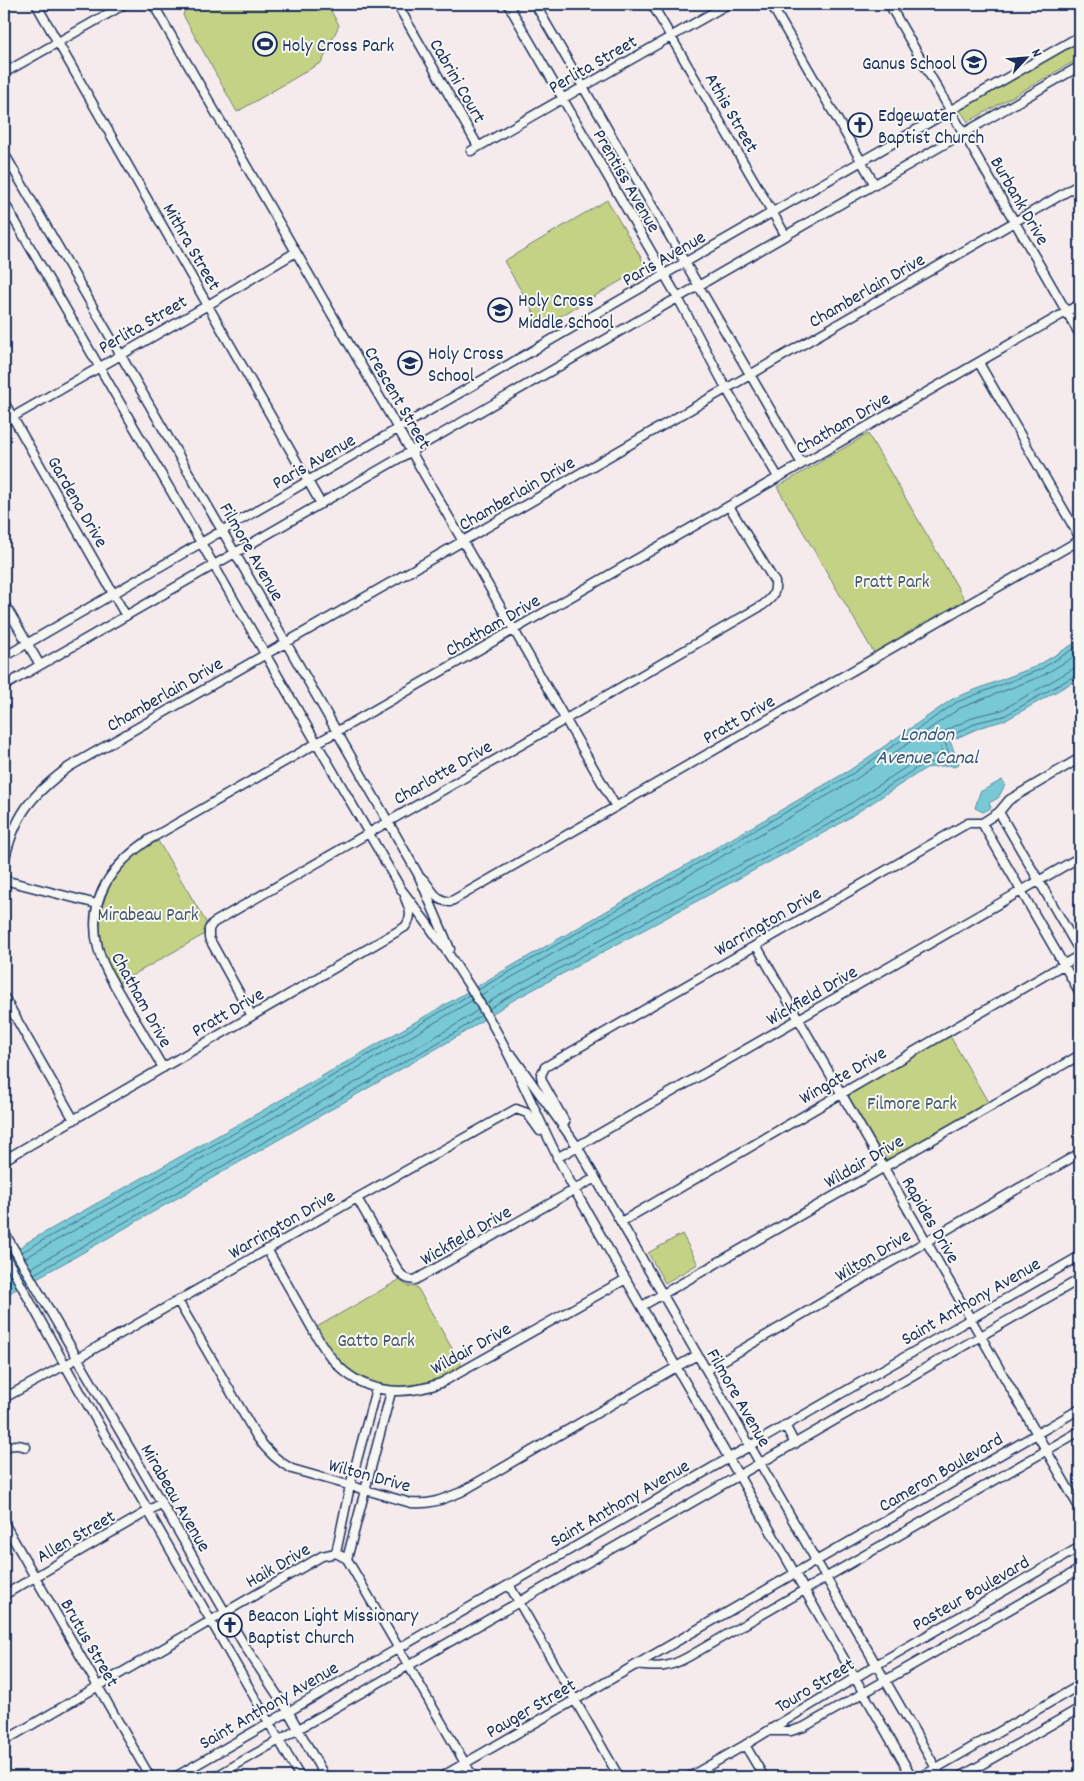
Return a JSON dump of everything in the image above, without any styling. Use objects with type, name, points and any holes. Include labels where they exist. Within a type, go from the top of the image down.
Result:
[{"type":"street","name":"Mithra Street","points":[[36,4],[321,504]]},
{"type":"street","points":[[4,73],[125,4]]},
{"type":"street","name":"Crescent Street","points":[[153,4],[616,807]]},
{"type":"street","name":"Cabrini Court","points":[[397,4],[475,148]]},
{"type":"street","name":"Prentiss Avenue","points":[[508,4],[678,298],[726,388],[778,477]]},
{"type":"street","name":"Prentiss Avenue","points":[[534,4],[802,464]]},
{"type":"street","name":"Athis Street","points":[[652,4],[786,236]]},
{"type":"street","name":"Perlita Street","points":[[475,148],[728,4]]},
{"type":"street","points":[[771,4],[876,185]]},
{"type":"street","name":"Burbank Drive","points":[[889,4],[1080,335]]},
{"type":"street","name":"Paris Avenue","points":[[4,657],[1080,36]]},
{"type":"street","points":[[4,686],[965,134],[1080,66]]},
{"type":"street","name":"Filmore Avenue","points":[[4,153],[389,821],[418,874],[440,928],[461,971],[500,1039],[557,1158],[912,1777]]},
{"type":"street","name":"Chamberlain Drive","points":[[4,862],[10,837],[20,815],[33,798],[51,780],[69,767],[463,542],[1080,184]]},
{"type":"street","name":"Filmore Avenue","points":[[4,202],[401,888],[461,971]]},
{"type":"street","name":"Perlita Street","points":[[4,422],[208,305],[296,252]]},
{"type":"street","name":"Chatham Drive","points":[[163,1068],[110,978],[102,960],[96,935],[97,904],[105,884],[122,860],[132,851],[1080,304]]},
{"type":"street","points":[[979,363],[1080,539]]},
{"type":"street","name":"Gardena Drive","points":[[4,402],[126,616]]},
{"type":"street","name":"Charlotte Drive","points":[[252,1016],[209,938],[209,929],[213,923],[763,605],[771,598],[776,591],[775,582],[728,506]]},
{"type":"street","name":"Pratt Drive","points":[[418,874],[437,898],[450,902],[1080,539]]},
{"type":"street","points":[[4,603],[40,666]]},
{"type":"street","name":"Warrington Drive","points":[[577,1146],[542,1081],[542,1070],[968,823],[982,823],[999,812],[1009,800],[1080,758]]},
{"type":"street","points":[[999,812],[1080,954]]},
{"type":"street","points":[[982,823],[1080,993]]},
{"type":"street","name":"Wickfield Drive","points":[[557,1158],[1080,857]]},
{"type":"street","points":[[4,880],[97,904]]},
{"type":"street","name":"Pratt Drive","points":[[4,1160],[405,927],[410,920],[411,914],[401,888]]},
{"type":"street","name":"Rapides Drive","points":[[756,945],[1080,1509]]},
{"type":"street","name":"Wingate Drive","points":[[621,1222],[1080,954]]},
{"type":"street","points":[[4,997],[74,1120]]},
{"type":"street","name":"Filmore Avenue","points":[[500,1039],[577,1146],[941,1777]]},
{"type":"street","name":"Wildair Drive","points":[[642,1306],[1080,1055]]},
{"type":"street","name":"Warrington Drive","points":[[4,1398],[78,1358],[516,1109],[527,1113],[557,1158]]},
{"type":"street","name":"Wilton Drive","points":[[707,1370],[1080,1152]]},
{"type":"street","name":"Wickfield Drive","points":[[357,1198],[399,1272],[404,1278],[410,1280],[422,1277],[595,1178]]},
{"type":"street","name":"Mirabeau Avenue","points":[[4,1233],[246,1648],[288,1712],[325,1777]]},
{"type":"street","name":"Wildair Drive","points":[[267,1249],[320,1342],[334,1362],[362,1383],[376,1389],[391,1392],[419,1390],[441,1383],[626,1279]]},
{"type":"street","name":"Mirabeau Avenue","points":[[4,1254],[65,1365],[300,1777]]},
{"type":"street","name":"Saint Anthony Avenue","points":[[174,1777],[1080,1256]]},
{"type":"street","name":"Saint Anthony Avenue","points":[[215,1777],[1080,1279]]},
{"type":"street","name":"Wilton Drive","points":[[178,1301],[257,1437],[268,1452],[279,1462],[292,1469],[411,1503],[425,1504],[437,1502],[474,1484],[697,1355]]},
{"type":"street","points":[[336,1553],[350,1486],[376,1389]]},
{"type":"street","points":[[391,1392],[347,1559],[473,1777]]},
{"type":"street","name":"Cameron Boulevard","points":[[816,1561],[1080,1409]]},
{"type":"street","points":[[784,1425],[795,1444]]},
{"type":"street","name":"Cameron Boulevard","points":[[826,1578],[1080,1431]]},
{"type":"street","points":[[4,1448],[19,1444],[26,1447]]},
{"type":"street","name":"Allen Street","points":[[4,1595],[162,1503]]},
{"type":"street","name":"Brutus Street","points":[[4,1523],[150,1777]]},
{"type":"street","name":"Pasteur Boulevard","points":[[876,1665],[1080,1547]]},
{"type":"street","name":"Haik Drive","points":[[4,1741],[226,1614],[322,1556],[336,1553],[347,1559]]},
{"type":"street","name":"Pauger Street","points":[[441,1777],[816,1561]]},
{"type":"street","name":"Pasteur Boulevard","points":[[886,1681],[1080,1569]]},
{"type":"street","points":[[636,1665],[658,1668],[677,1663],[826,1578]]},
{"type":"street","points":[[510,1585],[619,1777]]},
{"type":"street","name":"Touro Street","points":[[689,1777],[876,1665]]},
{"type":"street","name":"Touro Street","points":[[768,1731],[791,1731],[804,1727],[886,1681]]},
{"type":"street","points":[[921,1777],[1080,1685]]},
{"type":"street","points":[[960,1777],[1080,1708]]},
{"type":"street","points":[[745,1745],[764,1777]]},
{"type":"green space","name":"Holy Cross Park","points":[[187,4],[327,4],[339,25],[322,62],[237,112],[183,15]]},
{"type":"green space","points":[[1080,41],[1080,58],[968,122],[960,110]]},
{"type":"green space","points":[[607,200],[646,266],[542,327],[504,261]]},
{"type":"green space","name":"Pratt Park","points":[[868,434],[965,600],[874,653],[777,487]]},
{"type":"green space","name":"Mirabeau Park","points":[[158,841],[206,922],[203,935],[119,983],[107,962],[102,945],[100,931],[104,902],[115,877],[124,865],[140,851]]},
{"type":"green space","name":"Filmore Park","points":[[950,1036],[988,1102],[886,1161],[848,1095]]},
{"type":"green space","points":[[682,1234],[698,1264],[665,1283],[648,1253]]},
{"type":"green space","name":"Gatto Park","points":[[399,1280],[408,1286],[417,1287],[462,1366],[431,1382],[404,1386],[377,1383],[365,1378],[342,1364],[332,1354],[315,1328]]},
{"type":"water","name":"London Avenue Canal","points":[[1080,640],[1080,678],[1006,720],[981,727],[950,741],[959,764],[953,767],[950,765],[926,768],[836,826],[510,1002],[460,1035],[4,1296],[4,1259],[26,1243],[260,1112],[850,770],[954,698],[1037,666]]},
{"type":"water","points":[[1002,780],[1005,785],[998,798],[989,803],[991,808],[983,812],[975,808],[980,792]]},
{"type":"place","name":"Holy Cross Park","points":[[265,44]]},
{"type":"place","name":"Ganus School","points":[[974,62]]},
{"type":"place","name":"Edgewater Baptist Church","points":[[860,125]]},
{"type":"place","name":"Holy Cross Middle School","points":[[500,310]]},
{"type":"place","name":"Holy Cross School","points":[[410,363]]},
{"type":"place","name":"Beacon Light Missionary Baptist Church","points":[[230,1625]]}]
